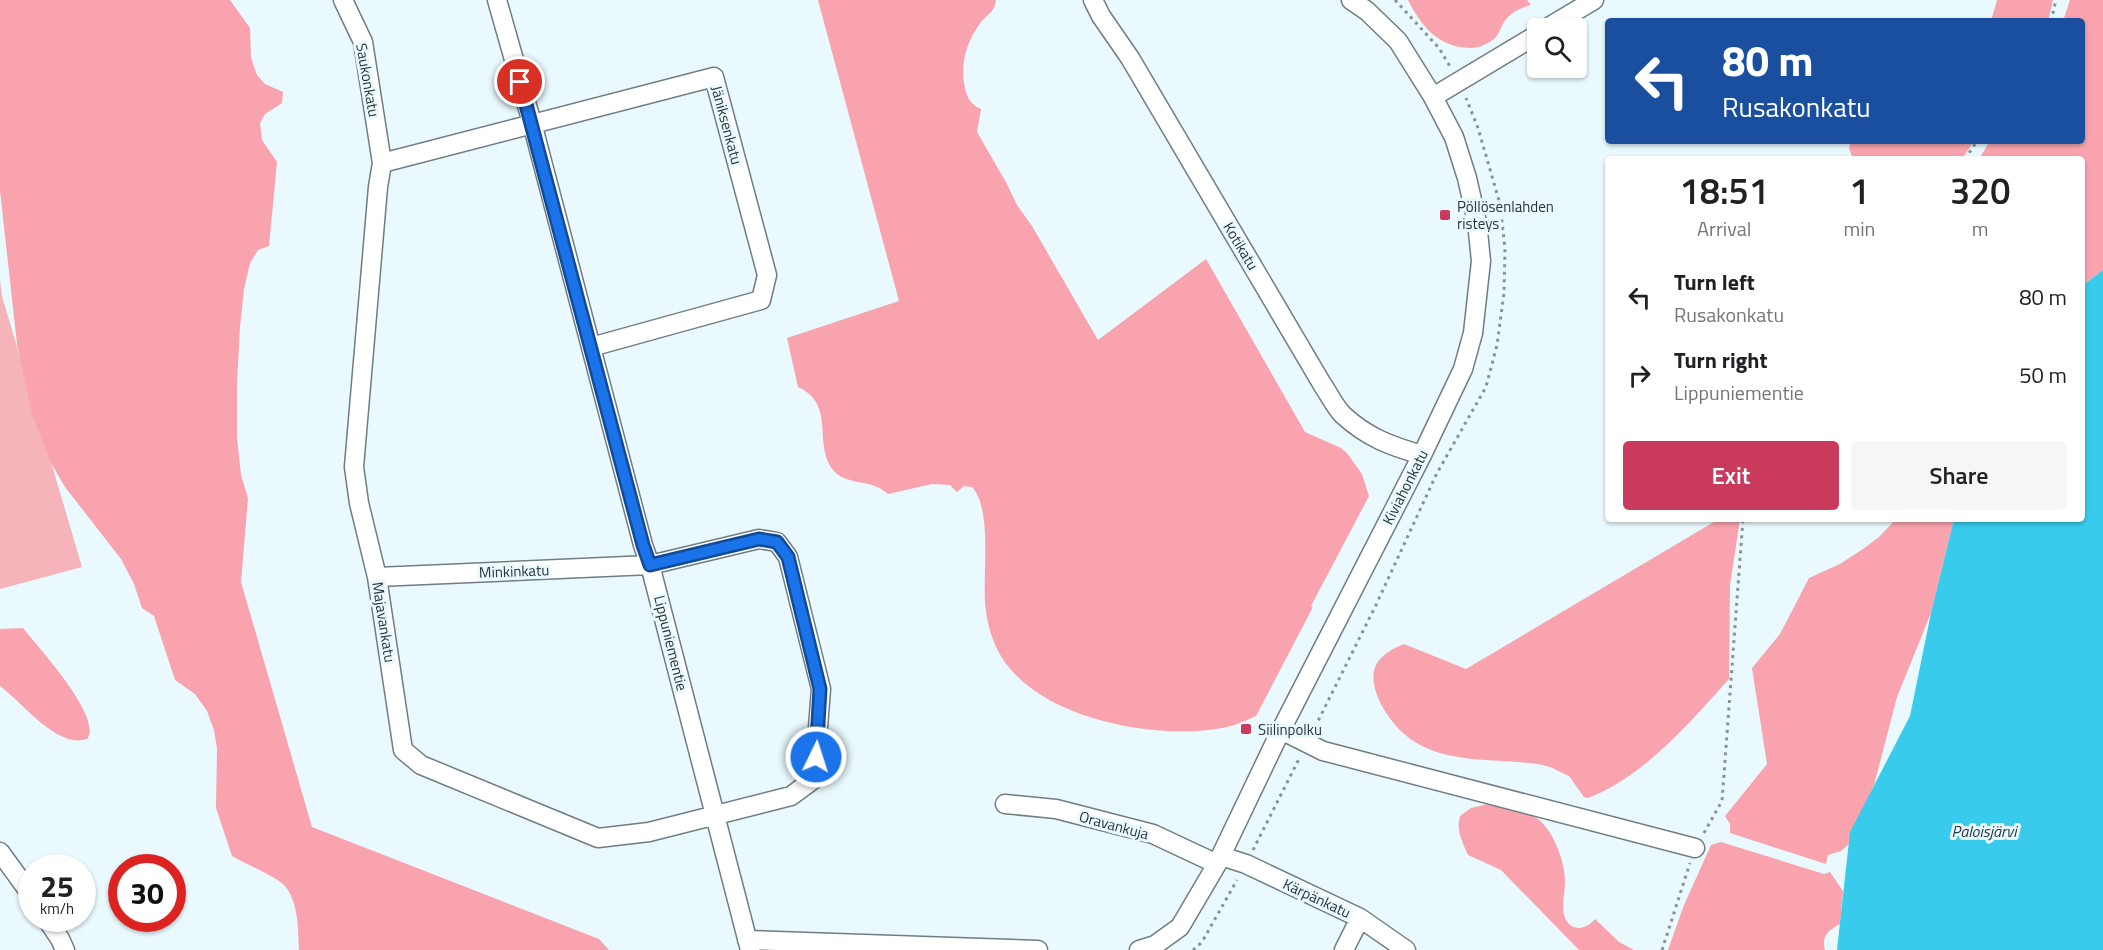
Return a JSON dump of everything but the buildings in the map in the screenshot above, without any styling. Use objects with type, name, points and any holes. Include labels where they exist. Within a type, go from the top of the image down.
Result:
[{"type":"street","name":"Saukonkatu","points":[[343,0],[363,42],[382,163]]},
{"type":"street","name":"Lippuniementie","points":[[497,0],[650,565],[748,945]]},
{"type":"street","name":"Kotikatu","points":[[1093,0],[1101,16],[1130,58],[1322,384],[1342,414],[1383,443],[1422,455]]},
{"type":"street","name":"Kiviahonkatu","points":[[1139,950],[1155,945],[1180,927],[1219,860],[1281,730],[1422,455],[1463,369],[1473,333],[1481,261],[1477,222],[1467,178],[1454,137],[1433,97],[1398,41],[1367,11],[1350,0]]},
{"type":"street","points":[[1564,18],[1594,0]]},
{"type":"street","points":[[1433,97],[1527,41]]},
{"type":"street","name":"Jäniksenkatu","points":[[382,163],[714,77],[767,275],[761,300],[591,347]]},
{"type":"street","name":"Majavankatu","points":[[382,163],[354,467],[359,503],[377,577],[403,750],[421,765],[598,838],[649,832],[715,816]]},
{"type":"street","name":"Minkinkatu","points":[[377,577],[650,565],[759,539],[777,542],[788,557],[820,689],[814,779],[791,796],[715,816]]},
{"type":"street","points":[[1281,730],[1323,751],[1695,848]]},
{"type":"street","name":"Oravankuja","points":[[1005,804],[1056,809],[1153,834],[1219,860]]},
{"type":"street","name":"Kärpänkatu","points":[[1219,860],[1246,864],[1360,918],[1395,940],[1406,950]]},
{"type":"street","points":[[4,863],[18,880]]},
{"type":"street","points":[[1344,950],[1360,918]]},
{"type":"street","points":[[55,932],[65,950]]},
{"type":"street","points":[[748,945],[1038,950]]},
{"type":"path","points":[[2051,18],[2056,0]]},
{"type":"path","points":[[1662,950],[1695,848],[1722,801],[1743,522]]},
{"type":"shaded area","points":[[0,0],[230,0],[250,28],[251,58],[257,75],[265,84],[283,92],[282,103],[265,114],[260,123],[262,140],[277,162],[269,246],[258,250],[250,263],[244,289],[240,327],[237,437],[241,475],[248,498],[241,582],[312,827],[599,939],[609,950],[299,950],[298,925],[290,893],[281,883],[232,856],[216,808],[217,748],[214,730],[207,711],[195,694],[175,680],[154,616],[142,608],[134,584],[121,559],[65,487],[51,463],[32,414],[17,344],[0,191]]},
{"type":"shaded area","points":[[818,0],[996,0],[993,10],[972,36],[964,59],[963,75],[966,91],[971,102],[981,109],[977,132],[1017,205],[1032,226],[1098,340],[1206,259],[1305,432],[1341,448],[1362,474],[1369,496],[1256,716],[1222,728],[1161,731],[1093,718],[1060,706],[1032,689],[1009,668],[994,642],[985,602],[985,541],[982,510],[972,487],[964,486],[957,492],[950,485],[932,484],[888,494],[873,486],[848,480],[834,471],[829,464],[825,453],[820,411],[809,394],[798,387],[787,338],[899,301]]},
{"type":"shaded area","points":[[1408,0],[1527,0],[1531,5],[1509,16],[1492,40],[1470,48],[1449,44],[1432,33]]},
{"type":"shaded area","points":[[1997,0],[2053,0],[2049,18],[1992,18]]},
{"type":"shaded area","points":[[2070,0],[2103,0],[2103,270],[2085,284],[2085,156],[1981,156],[1988,144],[2085,144],[2085,18],[2064,18]]},
{"type":"shaded area","points":[[1850,144],[1972,144],[1964,156],[1852,156]]},
{"type":"shaded area","points":[[0,280],[2,296],[82,567],[0,589]]},
{"type":"shaded area","points":[[1714,522],[1740,522],[1730,585],[1729,679],[1665,747],[1609,788],[1588,798],[1584,797],[1569,776],[1550,767],[1459,757],[1422,746],[1406,736],[1392,721],[1377,694],[1373,676],[1374,669],[1381,658],[1404,644],[1466,669]]},
{"type":"shaded area","points":[[1893,522],[1953,522],[1931,613],[1897,697],[1874,785],[1848,845],[1841,851],[1828,855],[1826,864],[1730,833],[1730,824],[1725,816],[1767,764],[1752,668],[1780,634],[1809,578],[1840,564],[1879,537]]},
{"type":"shaded area","points":[[23,628],[54,665],[78,699],[90,729],[87,739],[76,740],[52,731],[0,686],[0,629]]},
{"type":"shaded area","points":[[1488,804],[1533,816],[1546,827],[1556,844],[1563,864],[1565,881],[1563,909],[1568,923],[1575,928],[1580,928],[1595,919],[1619,942],[1634,950],[1579,950],[1501,870],[1468,855],[1459,831],[1460,816],[1471,808]]},
{"type":"shaded area","points":[[1721,842],[1824,874],[1830,872],[1843,891],[1840,924],[1826,934],[1825,950],[1668,950],[1684,905],[1711,845]]},
{"type":"water","name":"Paloisjärvi","points":[[2103,270],[2103,950],[1837,950],[1850,832],[1910,716],[1931,613],[1953,522],[2085,522],[2085,284]]},
{"type":"place","name":"Pöllösenlahden risteys","points":[[1445,215]]},
{"type":"place","name":"Siilinpolku","points":[[1246,729]]},
{"type":"route","points":[[520,82],[650,565],[759,539],[777,542],[788,557],[820,689],[816,757]]}]
